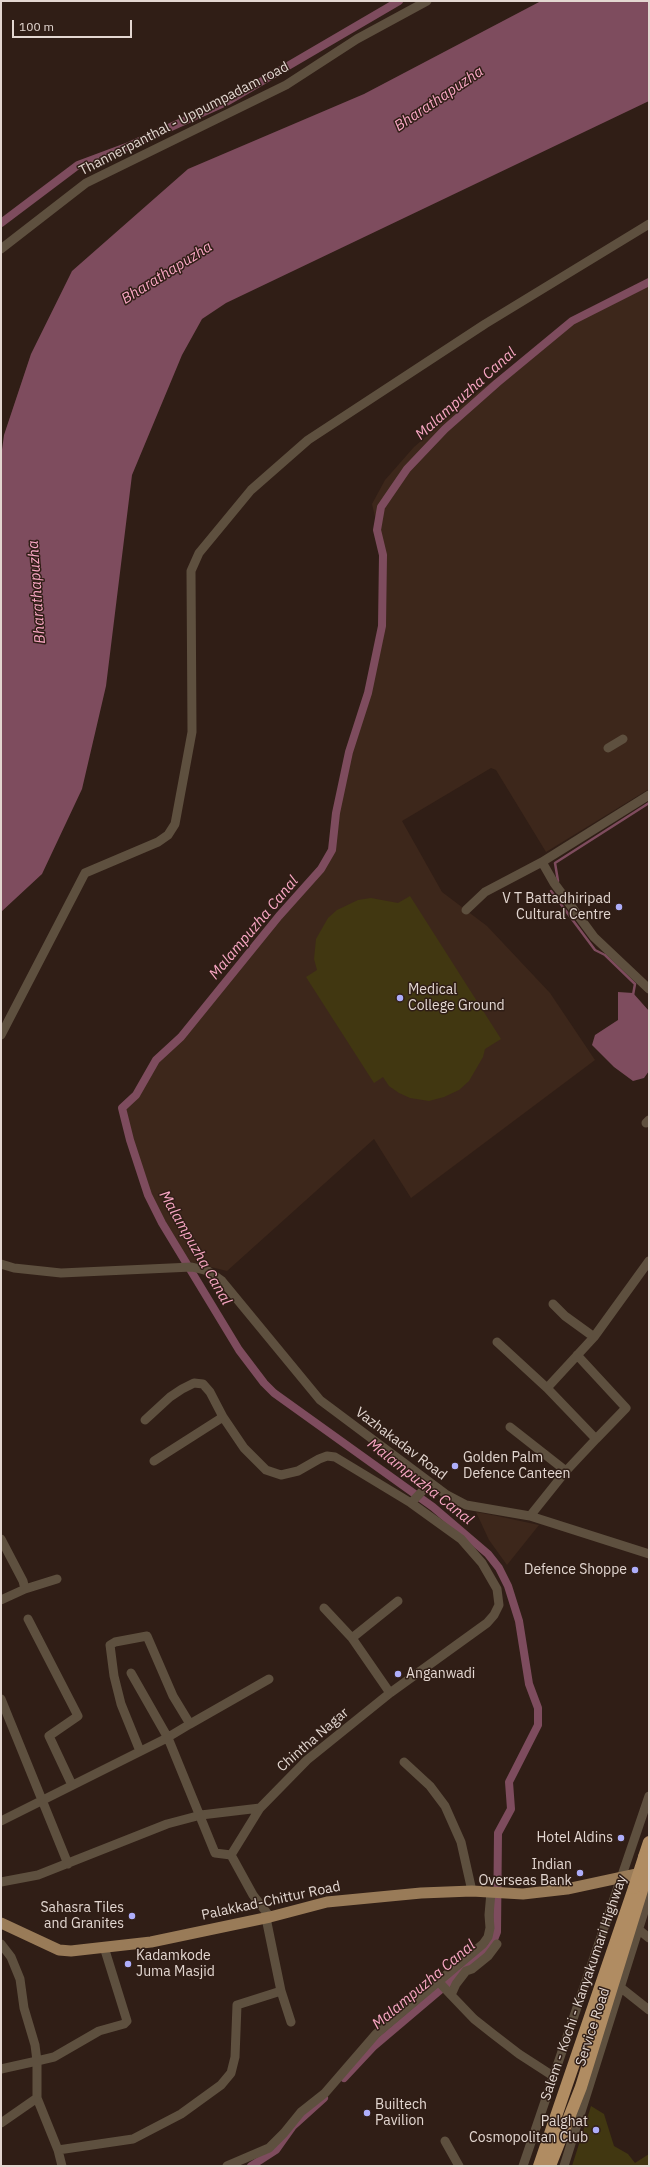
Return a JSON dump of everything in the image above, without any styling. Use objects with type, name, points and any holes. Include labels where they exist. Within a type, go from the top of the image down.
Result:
[{"type":"highway","name":"Salem - Kochi - Kanyakumari Highway","points":[[550,2166],[583,2079],[642,1890],[644,1857],[649,1842]]},
{"type":"highway","name":"Salem - Kochi - Kanyakumari Highway","points":[[539,2166],[649,1870]]},
{"type":"main road","name":"Palakkad-Chittur Road","points":[[1,1923],[59,1950],[104,1947],[151,1942],[268,1917],[327,1902],[381,1895],[472,1891],[523,1894],[568,1889],[649,1870]]},
{"type":"street","name":"Thannerpanthal - Uppumpadam road","points":[[1,249],[86,183],[286,85],[357,39],[428,1]]},
{"type":"street","points":[[1,1035],[85,873],[158,842],[168,835],[174,824],[192,732],[191,571],[199,553],[251,490],[308,440],[484,324],[649,224]]},
{"type":"street","points":[[608,748],[623,739]]},
{"type":"street","points":[[466,910],[485,892],[542,862],[649,795]]},
{"type":"street","points":[[542,862],[554,883],[594,937],[649,989]]},
{"type":"street","points":[[547,1388],[594,1336],[649,1261]]},
{"type":"street","name":"Vazhakadav Road","points":[[1,1264],[14,1268],[61,1273],[192,1267],[208,1271],[222,1282],[320,1400],[430,1484],[466,1505],[530,1516],[649,1554]]},
{"type":"street","points":[[553,1304],[564,1316],[594,1336]]},
{"type":"street","points":[[497,1342],[547,1388],[596,1440]]},
{"type":"street","points":[[530,1516],[566,1471],[626,1408],[577,1355]]},
{"type":"street","name":"Chintha Nagar","points":[[145,1420],[170,1397],[194,1383],[203,1384],[210,1392],[223,1417],[244,1448],[266,1470],[281,1475],[298,1471],[323,1458],[335,1457],[411,1503],[461,1539],[492,1578],[497,1589],[498,1605],[494,1615],[487,1623],[390,1694],[307,1760],[260,1808],[231,1855]]},
{"type":"street","points":[[154,1461],[223,1417]]},
{"type":"street","points":[[510,1427],[566,1471]]},
{"type":"street","points":[[411,1503],[430,1484]]},
{"type":"street","points":[[1,1539],[23,1581],[25,1589]]},
{"type":"street","points":[[1,1600],[25,1589],[57,1579]]},
{"type":"street","points":[[352,1638],[398,1601]]},
{"type":"street","points":[[324,1608],[352,1638],[390,1694]]},
{"type":"street","points":[[28,1619],[78,1716],[49,1736],[72,1785]]},
{"type":"street","points":[[140,1751],[121,1704],[114,1676],[110,1645],[115,1642],[147,1636],[173,1696],[190,1724]]},
{"type":"street","points":[[131,1673],[168,1738],[201,1815],[215,1853],[231,1855],[253,1895],[268,1917],[281,1991],[291,2022]]},
{"type":"street","points":[[1,1821],[168,1738],[269,1679]]},
{"type":"street","points":[[1,1700],[5,1722],[42,1801],[68,1864]]},
{"type":"street","points":[[404,1762],[430,1786],[446,1806],[461,1842],[472,1891]]},
{"type":"street","name":"Service Road","points":[[523,2166],[649,1796]]},
{"type":"street","points":[[1,1882],[38,1875],[167,1824],[201,1815],[260,1808]]},
{"type":"street","name":"Service Road","points":[[564,2166],[638,1929],[642,1890]]},
{"type":"street","points":[[227,2166],[269,2148],[284,2133],[301,2112],[325,2093],[376,2034],[483,1944],[488,1937],[491,1892]]},
{"type":"street","points":[[638,1929],[649,1938]]},
{"type":"street","points":[[1,1944],[11,1957],[20,1979],[24,2008],[35,2044],[37,2061],[37,2098],[58,2150],[62,2166]]},
{"type":"street","points":[[451,1994],[466,1971],[472,1969],[488,1956],[497,1944]]},
{"type":"street","points":[[1,2069],[54,2057],[99,2031],[124,2024],[127,2018],[104,1947]]},
{"type":"street","points":[[438,1981],[474,2018],[488,2030],[519,2054],[554,2076]]},
{"type":"street","points":[[620,1987],[649,2010]]},
{"type":"street","points":[[58,2150],[133,2139],[181,2114],[221,2084],[231,2072],[235,2057],[237,2005],[281,1991]]},
{"type":"street","points":[[1,2123],[37,2098]]},
{"type":"street","points":[[445,2141],[459,2166]]},
{"type":"shaded area","points":[[649,281],[649,789],[546,852],[496,770],[491,768],[402,821],[442,892],[487,926],[550,993],[595,1060],[411,1198],[374,1139],[227,1271],[187,1261],[156,1212],[124,1112],[125,1104],[136,1097],[157,1058],[182,1037],[279,918],[322,870],[334,850],[336,816],[348,761],[369,692],[383,627],[384,555],[372,504],[385,480],[414,447],[478,392],[577,317]]},
{"type":"shaded area","points":[[410,896],[501,1039],[485,1049],[483,1057],[469,1081],[459,1090],[444,1097],[429,1101],[410,1098],[399,1093],[389,1086],[383,1077],[374,1083],[306,977],[317,970],[314,959],[316,939],[328,918],[337,910],[358,900],[371,898],[398,903]]},
{"type":"shaded area","points":[[476,1512],[539,1525],[507,1565],[489,1540]]},
{"type":"shaded area","name":"Palghat Cosmopolitan Club","points":[[591,2106],[604,2114],[614,2146],[628,2154],[635,2163],[649,2154],[649,2166],[572,2166]]},
{"type":"water","name":"Bharathapuzha","points":[[541,1],[649,1],[649,101],[226,303],[202,319],[182,355],[132,475],[106,686],[82,789],[42,874],[1,912],[1,457],[4,435],[31,354],[72,271],[188,169],[364,94]]},
{"type":"water","points":[[618,992],[633,993],[649,1011],[649,1071],[644,1078],[633,1081],[614,1067],[592,1045],[595,1035],[618,1020]]},
{"type":"waterway","points":[[1,223],[78,165],[129,146],[228,101],[399,1]]},
{"type":"waterway","name":"Malampuzha Canal","points":[[344,2078],[373,2047],[491,1947],[497,1932],[498,1833],[511,1809],[509,1782],[538,1725],[538,1708],[529,1684],[519,1621],[508,1586],[499,1568],[488,1554],[433,1507],[274,1393],[264,1383],[239,1350],[162,1223],[148,1195],[130,1140],[122,1108],[136,1095],[156,1060],[181,1037],[279,916],[321,869],[332,850],[336,813],[349,752],[368,693],[382,626],[383,555],[377,530],[381,507],[407,469],[445,429],[497,383],[572,321],[649,282]]},
{"type":"waterway","points":[[558,881],[555,863],[649,803]]},
{"type":"waterway","points":[[551,891],[595,950],[605,955],[635,984],[633,995]]},
{"type":"waterway","name":"Malampuzha Canal","points":[[251,2166],[276,2150],[293,2126],[324,2098]]},
{"type":"place","name":"V T Battadhiripad Cultural Centre","points":[[619,907]]},
{"type":"place","name":"Medical College Ground","points":[[400,998]]},
{"type":"place","name":"Golden Palm Defence Canteen","points":[[455,1466]]},
{"type":"place","name":"Defence Shoppe","points":[[635,1570]]},
{"type":"place","name":"Anganwadi","points":[[398,1674]]},
{"type":"place","name":"Hotel Aldins","points":[[621,1838]]},
{"type":"place","name":"Indian Overseas Bank","points":[[580,1873]]},
{"type":"place","name":"Sahasra Tiles and Granites","points":[[132,1916]]},
{"type":"place","name":"Kadamkode Juma Masjid","points":[[128,1964]]},
{"type":"place","name":"Builtech Pavilion","points":[[367,2113]]},
{"type":"place","name":"Palghat Cosmopolitan Club","points":[[596,2130]]}]
